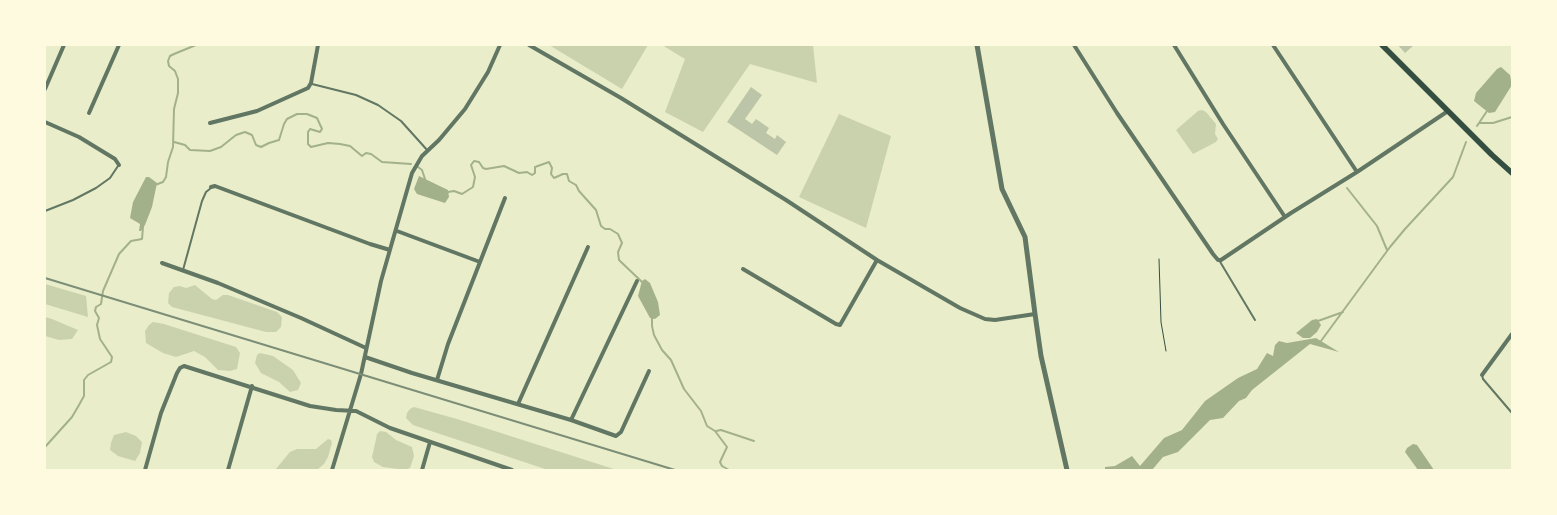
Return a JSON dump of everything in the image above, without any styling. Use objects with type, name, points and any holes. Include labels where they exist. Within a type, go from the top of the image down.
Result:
[{"type":"main road","points":[[1382,45],[1512,173]]},
{"type":"street","points":[[45,89],[64,45]]},
{"type":"street","points":[[89,114],[119,45]]},
{"type":"street","points":[[210,123],[274,104],[308,88],[311,84],[318,45]]},
{"type":"street","points":[[332,470],[361,374],[390,250],[397,231],[412,173],[417,163],[465,109],[488,72],[500,45]]},
{"type":"street","points":[[529,45],[621,98],[778,194],[877,260],[960,308],[985,319],[994,320],[1034,314]]},
{"type":"street","points":[[977,45],[1002,189],[1025,236],[1034,314],[1042,362],[1067,470]]},
{"type":"street","points":[[1074,45],[1212,254],[1218,260],[1221,260],[1357,172],[1448,111]]},
{"type":"street","points":[[1174,45],[1223,124],[1285,217]]},
{"type":"street","points":[[1273,45],[1357,172]]},
{"type":"street","points":[[45,122],[79,137],[115,159],[119,165]]},
{"type":"street","points":[[211,188],[215,186],[390,250]]},
{"type":"street","points":[[438,380],[448,344],[505,198]]},
{"type":"street","points":[[397,231],[480,262]]},
{"type":"street","points":[[518,404],[588,247]]},
{"type":"street","points":[[743,268],[840,325],[877,260]]},
{"type":"street","points":[[162,263],[184,270],[301,318],[366,348]]},
{"type":"street","points":[[571,420],[637,281]]},
{"type":"street","points":[[1482,375],[1512,334]]},
{"type":"street","points":[[365,357],[571,420],[616,436],[621,432],[649,371]]},
{"type":"street","points":[[145,470],[161,413],[177,373],[184,366],[252,386],[310,406],[356,411],[390,428],[501,468],[512,470]]},
{"type":"street","points":[[228,470],[252,386]]},
{"type":"street","points":[[422,470],[430,442]]},
{"type":"lane","points":[[311,84],[356,95],[378,105],[401,121],[428,151]]},
{"type":"lane","points":[[45,212],[101,185],[110,178],[119,165]]},
{"type":"lane","points":[[184,270],[202,201],[206,192],[211,188]]},
{"type":"lane","points":[[1218,260],[1255,320]]},
{"type":"lane","points":[[1482,375],[1483,379],[1512,413]]},
{"type":"path","points":[[1158,259],[1161,322],[1166,350]]},
{"type":"shaded area","points":[[549,45],[648,45],[622,89]]},
{"type":"shaded area","points":[[662,45],[813,45],[817,83],[750,64],[703,132],[665,112],[685,59]]},
{"type":"shaded area","points":[[1501,67],[1510,75],[1512,85],[1495,112],[1489,113],[1474,101],[1476,93]]},
{"type":"shaded area","points":[[1202,110],[1216,124],[1215,134],[1218,139],[1216,142],[1193,154],[1176,130],[1198,111]]},
{"type":"shaded area","points":[[839,114],[891,136],[866,228],[799,197]]},
{"type":"shaded area","points":[[419,176],[448,190],[449,197],[445,203],[417,194],[414,189]]},
{"type":"shaded area","points":[[146,177],[157,183],[152,207],[145,225],[139,231],[140,224],[130,218],[133,202]]},
{"type":"shaded area","points":[[645,279],[650,283],[658,302],[660,315],[655,319],[650,318],[638,296],[642,281]]},
{"type":"shaded area","points":[[45,284],[86,296],[88,317],[45,304]]},
{"type":"shaded area","points":[[195,285],[212,299],[216,300],[223,295],[228,295],[277,312],[282,317],[281,327],[276,332],[266,332],[172,307],[168,303],[169,293],[174,287],[186,288]]},
{"type":"shaded area","points":[[45,317],[78,330],[72,339],[59,340],[45,336]]},
{"type":"shaded area","points":[[1317,319],[1321,325],[1310,338],[1303,338],[1296,333],[1312,320]]},
{"type":"shaded area","points":[[153,322],[236,347],[240,353],[237,369],[230,371],[218,370],[205,357],[194,351],[176,357],[163,353],[146,343],[145,331]]},
{"type":"shaded area","points":[[1316,338],[1339,352],[1310,344],[1252,390],[1246,398],[1239,401],[1223,418],[1210,420],[1178,452],[1163,457],[1152,470],[1105,470],[1105,467],[1115,466],[1132,456],[1140,466],[1164,438],[1182,430],[1205,401],[1238,378],[1257,369],[1267,353],[1273,356],[1275,345],[1279,341],[1287,343]]},
{"type":"shaded area","points":[[260,353],[273,356],[293,370],[301,383],[298,390],[290,392],[279,382],[261,373],[255,363],[257,355]]},
{"type":"shaded area","points":[[414,407],[617,470],[548,470],[413,425],[406,418],[407,413]]},
{"type":"shaded area","points":[[380,431],[386,432],[396,440],[412,447],[414,456],[410,468],[405,470],[383,467],[374,462],[372,457],[377,434]]},
{"type":"shaded area","points":[[126,432],[136,436],[142,442],[140,453],[135,461],[118,456],[110,450],[114,435]]},
{"type":"shaded area","points":[[328,439],[332,443],[328,457],[317,470],[275,470],[290,452],[297,449],[316,449]]},
{"type":"shaded area","points":[[1413,444],[1417,445],[1434,470],[1418,470],[1405,452]]},
{"type":"building","points":[[1398,45],[1414,45],[1405,53]]},
{"type":"building","points":[[751,87],[762,95],[745,119],[752,124],[756,119],[769,128],[766,133],[775,139],[777,135],[786,142],[777,155],[727,122]]},
{"type":"waterway","points":[[155,185],[163,182],[166,177],[173,147],[174,109],[178,93],[178,79],[175,71],[169,66],[168,61],[170,56],[196,45]]},
{"type":"waterway","points":[[1477,126],[1487,111]]},
{"type":"waterway","points":[[174,142],[185,145],[190,150],[210,151],[221,147],[236,135],[245,132],[252,135],[256,145],[261,147],[279,140],[287,119],[297,114],[307,114],[317,118],[322,129],[320,132],[310,129],[308,132],[308,144],[311,147],[328,143],[340,144],[350,146],[362,156],[366,153],[371,154],[382,162],[411,164]]},
{"type":"waterway","points":[[1479,123],[1493,123],[1512,117]]},
{"type":"waterway","points":[[1321,341],[1390,247],[1453,177],[1466,142]]},
{"type":"waterway","points":[[448,192],[454,191],[462,194],[473,187],[475,177],[471,165],[474,161],[479,162],[486,169],[504,166],[519,173],[527,172],[532,175],[535,173],[535,167],[549,162],[552,168],[551,174],[554,178],[567,174],[569,181],[576,185],[596,210],[601,226],[618,234],[622,243],[618,252],[619,260],[642,282]]},
{"type":"waterway","points":[[418,167],[422,170],[425,179]]},
{"type":"waterway","points":[[1347,188],[1377,226],[1387,250]]},
{"type":"waterway","points":[[45,447],[72,417],[79,405],[84,396],[84,380],[88,375],[111,362],[112,357],[100,339],[97,325],[99,318],[95,311],[96,307],[101,304],[103,291],[119,254],[131,241],[142,239],[143,227]]},
{"type":"waterway","points":[[1318,321],[1343,312]]},
{"type":"waterway","points":[[652,317],[654,335],[662,350],[671,360],[684,389],[701,411],[707,426],[715,431],[727,447],[720,462],[722,466],[729,470]]},
{"type":"waterway","points":[[716,431],[721,430],[754,441]]},
{"type":"railway","points":[[45,278],[675,470]]}]
